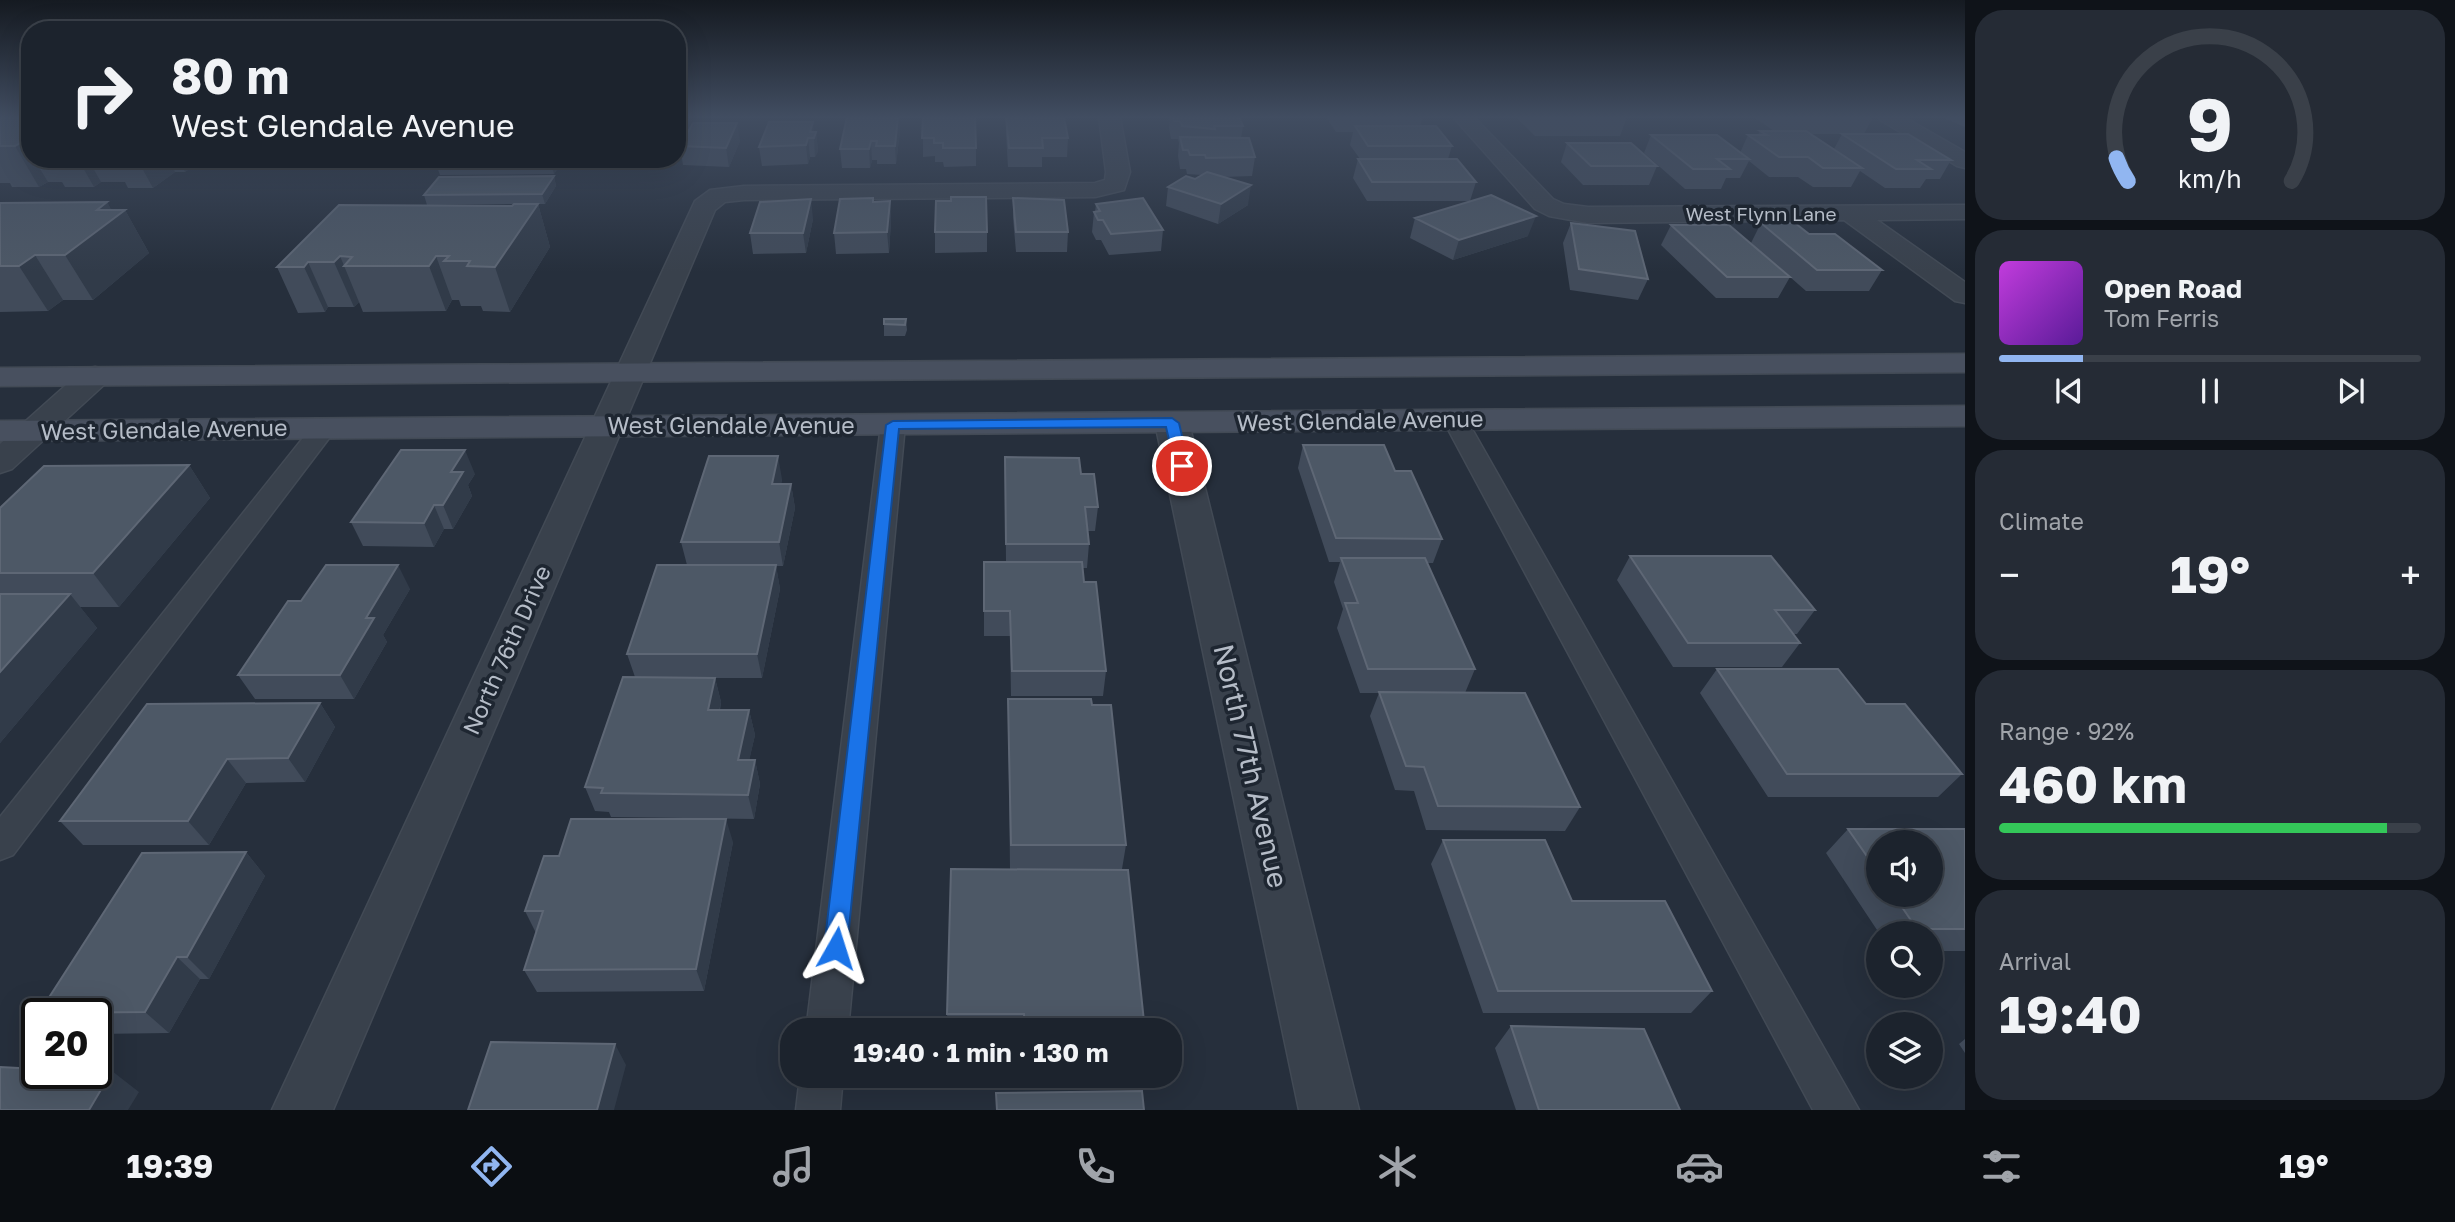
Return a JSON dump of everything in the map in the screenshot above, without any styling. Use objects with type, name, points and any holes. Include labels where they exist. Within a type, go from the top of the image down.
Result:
[{"type":"main road","points":[[0,377],[1965,363]]},
{"type":"main road","name":"West Glendale Avenue","points":[[0,432],[1965,416]]},
{"type":"street","name":"North 76th Drive","points":[[302,1110],[633,371],[704,206],[719,195],[1095,190],[1116,185],[1117,169]]},
{"type":"street","name":"West Flynn Lane","points":[[1511,169],[1544,204],[1558,211],[1588,215],[1965,212]]},
{"type":"street","points":[[1850,213],[1965,295]]},
{"type":"street","points":[[0,462],[95,376]]},
{"type":"street","name":"North 77th Avenue","points":[[1172,423],[1329,1110]]},
{"type":"lane","points":[[1455,420],[1838,1110]]},
{"type":"lane","points":[[828,1018],[893,425]]},
{"type":"lane","points":[[0,844],[324,428]]},
{"type":"lane","points":[[818,1110],[821,1088]]},
{"type":"building","points":[[1364,169],[1465,169],[1476,182],[1372,182]]},
{"type":"building","points":[[1207,172],[1251,185],[1221,204],[1168,187],[1186,176],[1195,179]]},
{"type":"building","points":[[554,176],[542,194],[424,195],[439,177]]},
{"type":"building","points":[[1491,195],[1536,216],[1459,240],[1415,218]]},
{"type":"building","points":[[951,197],[986,197],[987,232],[935,232],[936,201],[951,201]]},
{"type":"building","points":[[873,198],[873,202],[890,201],[887,232],[834,233],[840,199]]},
{"type":"building","points":[[1013,198],[1064,200],[1068,232],[1016,232]]},
{"type":"building","points":[[1143,198],[1163,230],[1111,234],[1103,220],[1098,220],[1094,212],[1100,211],[1096,204]]},
{"type":"building","points":[[811,199],[803,233],[750,233],[760,202]]},
{"type":"building","points":[[107,202],[97,210],[125,210],[65,255],[35,255],[19,266],[0,266],[0,203]]},
{"type":"building","points":[[538,204],[495,267],[467,266],[470,261],[444,261],[449,256],[436,256],[429,266],[344,266],[352,257],[340,256],[334,262],[308,262],[304,267],[277,267],[339,205]]},
{"type":"building","points":[[1571,223],[1635,231],[1648,279],[1579,269]]},
{"type":"building","points":[[1761,223],[1795,223],[1809,234],[1835,234],[1882,270],[1817,270]]},
{"type":"building","points":[[1671,225],[1729,225],[1790,277],[1727,277]]},
{"type":"building","points":[[884,319],[906,319],[905,325],[884,324]]},
{"type":"building","points":[[1303,445],[1384,445],[1395,471],[1411,471],[1442,539],[1336,538]]},
{"type":"building","points":[[401,450],[465,450],[451,472],[463,472],[443,505],[434,505],[424,523],[351,522]]},
{"type":"building","points":[[709,456],[778,456],[772,484],[791,484],[779,542],[681,542]]},
{"type":"building","points":[[1005,457],[1079,458],[1081,474],[1094,474],[1098,507],[1085,507],[1089,544],[1006,544]]},
{"type":"building","points":[[189,465],[93,573],[0,573],[0,508],[44,466]]},
{"type":"building","points":[[1630,556],[1771,556],[1815,610],[1775,610],[1800,643],[1688,643]]},
{"type":"building","points":[[1341,558],[1425,558],[1475,669],[1368,669],[1345,603],[1358,603]]},
{"type":"building","points":[[984,562],[1082,562],[1084,582],[1096,582],[1106,671],[1012,671],[1010,611],[984,611]]},
{"type":"building","points":[[326,565],[398,565],[366,618],[374,618],[340,675],[238,675],[288,601],[301,601]]},
{"type":"building","points":[[657,565],[776,565],[757,654],[627,654]]},
{"type":"building","points":[[0,594],[70,594],[0,672]]},
{"type":"building","points":[[1717,669],[1838,669],[1866,704],[1905,704],[1962,774],[1787,774]]},
{"type":"building","points":[[623,677],[715,678],[708,710],[749,710],[738,760],[755,760],[748,795],[601,793],[603,788],[585,787]]},
{"type":"building","points":[[1379,692],[1525,693],[1580,807],[1438,806],[1424,767],[1406,766]]},
{"type":"building","points":[[1008,699],[1091,699],[1092,705],[1111,705],[1126,845],[1011,845]]},
{"type":"building","points":[[320,703],[288,758],[227,759],[188,821],[60,821],[147,704]]},
{"type":"building","points":[[571,819],[726,819],[696,969],[524,970],[543,911],[525,911],[544,856],[559,856]]},
{"type":"building","points":[[1848,829],[1965,829],[1965,929],[1943,929],[1943,921],[1912,921],[1902,907],[1943,907],[1943,830],[1866,830],[1866,855]]},
{"type":"building","points":[[1443,840],[1545,840],[1572,901],[1665,901],[1712,991],[1498,991]]},
{"type":"building","points":[[246,852],[187,957],[177,957],[145,1012],[112,1012],[112,998],[49,998],[142,853]]},
{"type":"building","points":[[951,869],[1128,870],[1144,1018],[1024,1018],[1024,1014],[947,1014]]},
{"type":"building","points":[[1511,1026],[1644,1029],[1680,1110],[1539,1110]]},
{"type":"building","points":[[491,1042],[615,1044],[597,1110],[468,1110]]},
{"type":"building","points":[[0,1067],[21,1068],[21,1089],[101,1089],[89,1110],[0,1110]]},
{"type":"building","points":[[1142,1091],[1144,1110],[997,1110],[996,1093]]},
{"type":"route","points":[[836,948],[893,425],[1172,423],[1182,466]]}]
